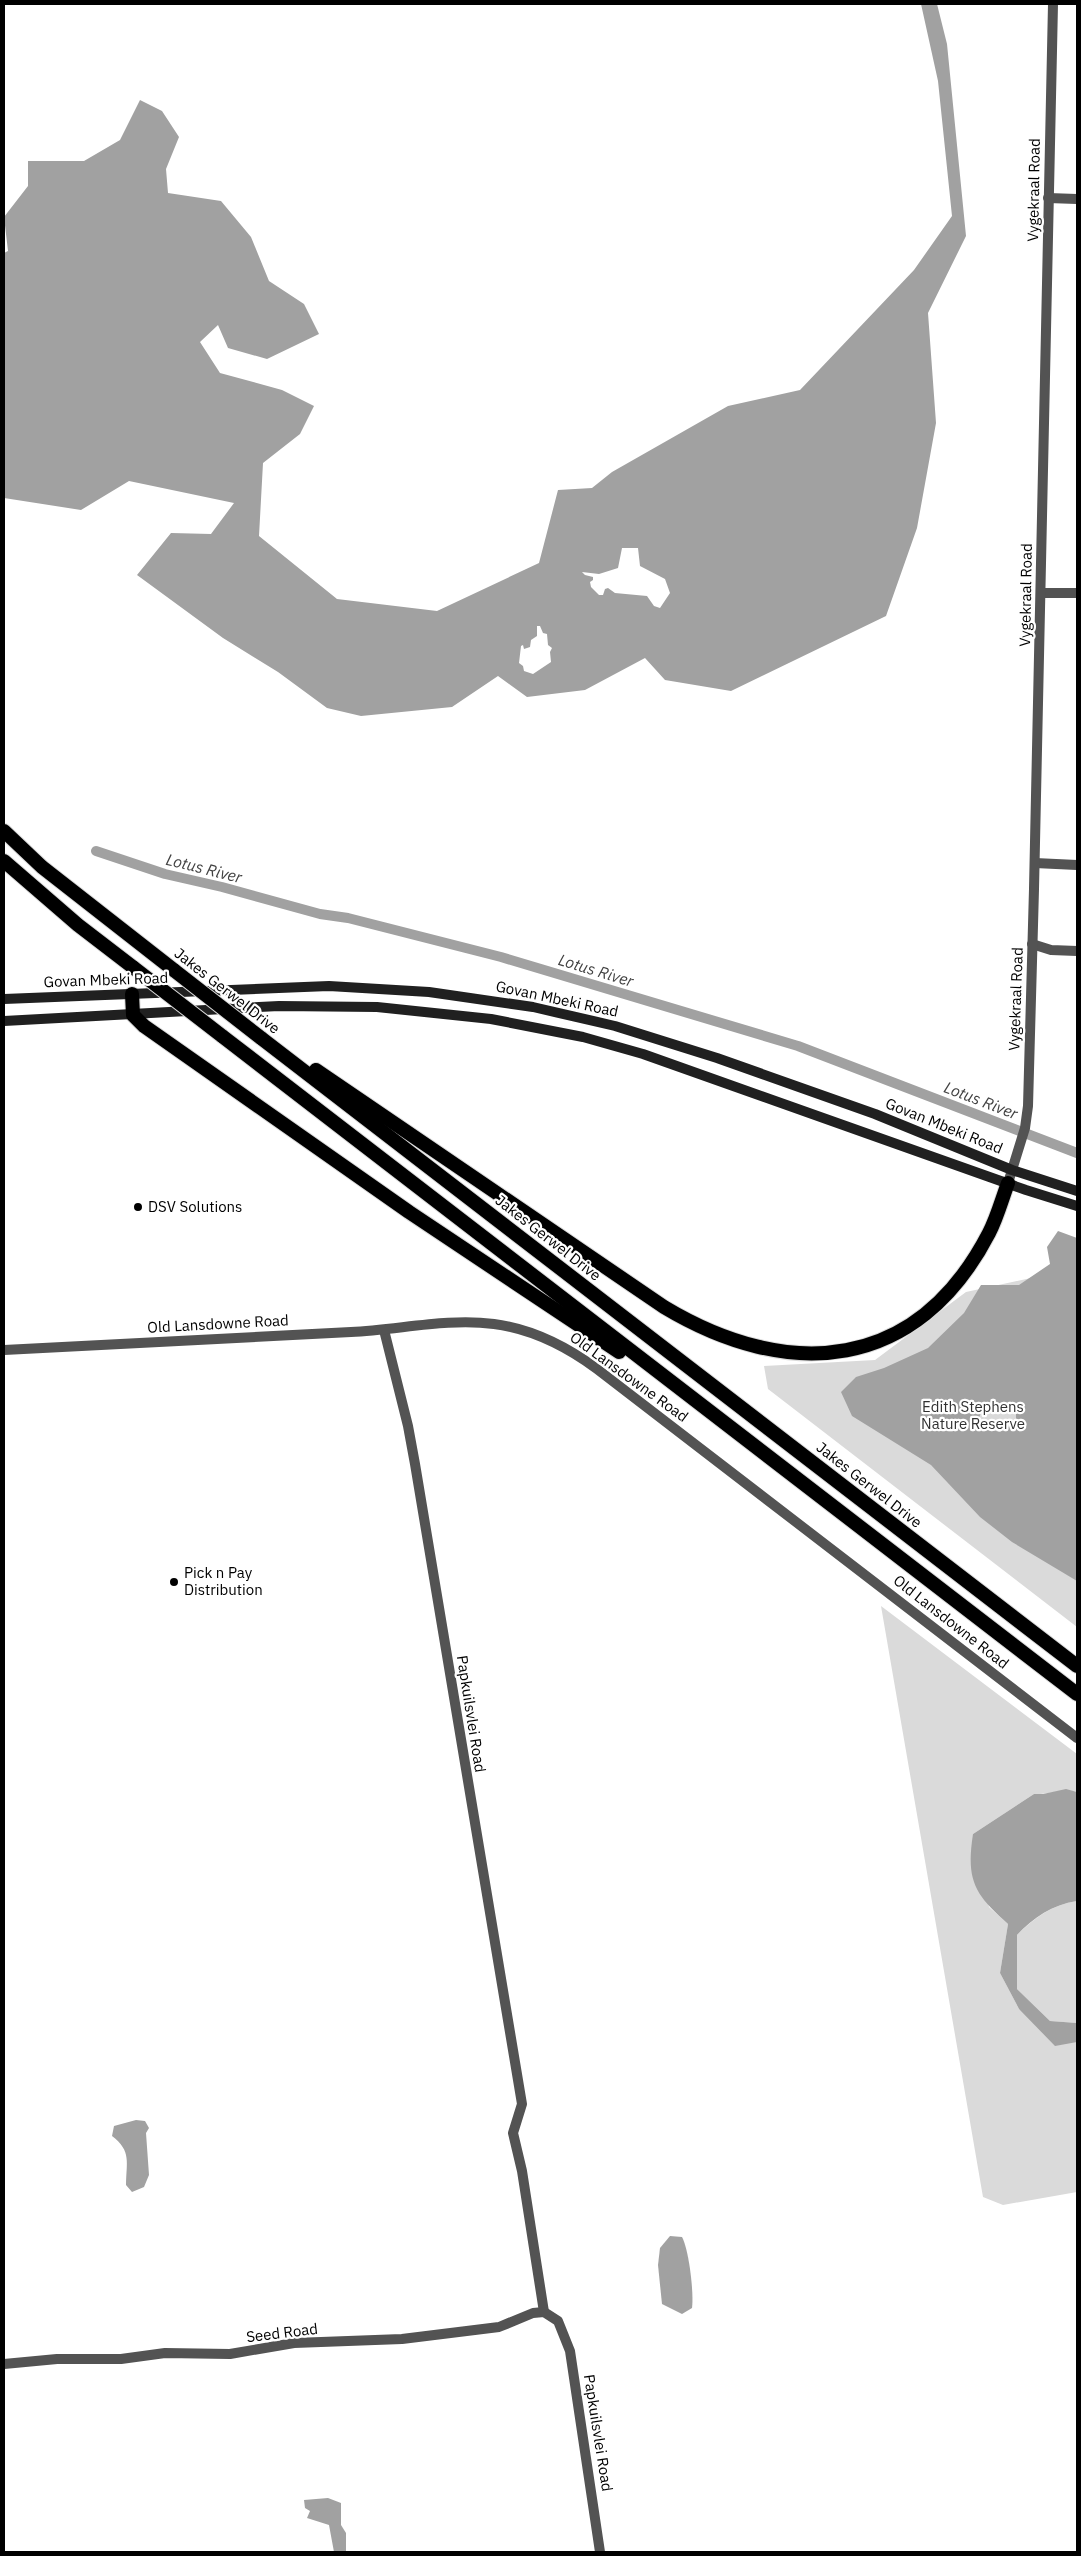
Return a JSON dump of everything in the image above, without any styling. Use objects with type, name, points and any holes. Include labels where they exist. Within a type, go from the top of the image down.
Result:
[{"type":"highway","name":"Jakes Gerwel Drive","points":[[4,831],[42,867],[266,1042],[1077,1666]]},
{"type":"highway","points":[[4,861],[71,919],[134,968],[1077,1694]]},
{"type":"highway","points":[[132,994],[133,1015],[144,1026],[409,1212],[718,1417]]},
{"type":"highway","points":[[266,1042],[328,1078],[664,1307],[709,1332],[755,1348],[801,1354],[851,1350],[894,1334],[934,1307],[968,1269],[990,1232],[1010,1176]]},
{"type":"main road","name":"Govan Mbeki Road","points":[[4,999],[329,986],[429,992],[533,1007],[615,1026],[718,1058],[876,1114],[1077,1206]]},
{"type":"main road","name":"Govan Mbeki Road","points":[[4,1021],[326,1005],[427,1011],[514,1023],[583,1037],[643,1054],[1010,1176],[1077,1191]]},
{"type":"street","name":"Vygekraal Road","points":[[1010,1176],[1024,1134],[1035,863],[1053,4]]},
{"type":"street","points":[[1048,198],[1077,199]]},
{"type":"street","points":[[1041,593],[1077,593]]},
{"type":"street","points":[[1035,863],[1077,865]]},
{"type":"street","points":[[1032,944],[1051,950],[1077,951]]},
{"type":"street","name":"Old Lansdowne Road","points":[[4,1350],[384,1330],[460,1322],[495,1324],[537,1335],[578,1355],[1077,1738]]},
{"type":"street","name":"Papkuilsvlei Road","points":[[384,1330],[415,1464],[522,2104],[513,2133],[522,2171],[544,2312],[558,2321],[570,2351],[600,2552]]},
{"type":"street","name":"Seed Road","points":[[4,2364],[57,2359],[121,2359],[165,2353],[185,2356],[230,2354],[294,2343],[410,2338],[499,2327],[533,2314],[544,2312]]},
{"type":"green space","name":"Edith Stephens Nature Reserve","points":[[1077,1268],[1077,1627],[768,1389],[764,1366],[875,1360],[966,1292]]},
{"type":"green space","points":[[881,1606],[1077,1754],[1077,1792],[1066,1791],[1034,1794],[973,1834],[989,1907],[1008,1924],[1000,1973],[1019,2009],[1077,2042],[1077,2192],[1003,2205],[983,2197]]},
{"type":"green space","points":[[1077,1901],[1077,2023],[1050,2021],[1017,1989],[1017,1935],[1044,1913],[1060,1905]]},
{"type":"shaded area","points":[[921,4],[937,4],[947,44],[966,236],[928,313],[936,423],[917,528],[886,616],[731,691],[665,680],[645,658],[585,690],[527,697],[498,676],[452,707],[361,716],[327,708],[278,672],[223,638],[137,575],[171,533],[211,534],[234,503],[129,481],[81,510],[4,498],[4,253],[8,251],[4,217],[28,186],[28,161],[84,161],[120,140],[140,100],[162,111],[179,137],[166,169],[168,193],[221,201],[251,237],[269,281],[304,304],[319,334],[267,359],[228,348],[218,325],[200,342],[220,373],[282,390],[314,406],[300,434],[263,463],[259,536],[337,599],[437,611],[539,563],[558,490],[592,488],[612,472],[728,406],[800,390],[914,270],[952,216],[938,81]],"holes":[[[622,548],[638,548],[640,566],[665,579],[670,593],[660,608],[654,606],[647,596],[615,593],[608,588],[605,589],[603,595],[599,595],[591,587],[590,582],[593,580],[593,577],[582,572],[599,574],[618,568]],[[537,626],[540,626],[543,633],[547,634],[548,645],[552,648],[550,652],[551,662],[533,674],[524,671],[523,666],[519,663],[521,646],[523,645],[524,649],[530,647],[531,640],[537,636]]]},
{"type":"shaded area","name":"Edith Stephens Nature Reserve","points":[[1058,1231],[1077,1238],[1077,1581],[1012,1542],[980,1517],[931,1465],[852,1416],[841,1392],[856,1377],[884,1368],[928,1348],[964,1313],[981,1285],[1019,1285],[1050,1264],[1047,1247]],"holes":[[[988,1402],[1007,1404],[1016,1409],[1016,1422],[1000,1432],[985,1428],[979,1418],[982,1409]]]},
{"type":"shaded area","points":[[1066,1789],[1077,1792],[1077,1901],[1059,1905],[1044,1913],[1017,1935],[1017,1989],[1050,2021],[1077,2023],[1077,2042],[1055,2046],[1019,2009],[1000,1973],[1008,1924],[987,1904],[975,1885],[972,1875],[971,1850],[973,1834],[1034,1794]]},
{"type":"shaded area","points":[[136,2120],[145,2121],[149,2128],[146,2133],[149,2175],[144,2187],[132,2192],[126,2185],[127,2164],[125,2152],[123,2147],[112,2136],[114,2126]]},
{"type":"shaded area","points":[[670,2236],[682,2237],[689,2261],[692,2308],[682,2314],[662,2304],[658,2265],[660,2248]]},
{"type":"shaded area","points":[[328,2498],[341,2503],[341,2525],[346,2533],[346,2552],[334,2552],[329,2525],[307,2518],[310,2511],[305,2508],[304,2500]]},
{"type":"waterway","name":"Lotus River","points":[[96,851],[165,874],[222,887],[320,914],[348,918],[501,957],[798,1046],[1077,1153]]},
{"type":"place","name":"DSV Solutions","points":[[138,1207]]},
{"type":"place","name":"Pick n Pay Distribution","points":[[174,1582]]}]
